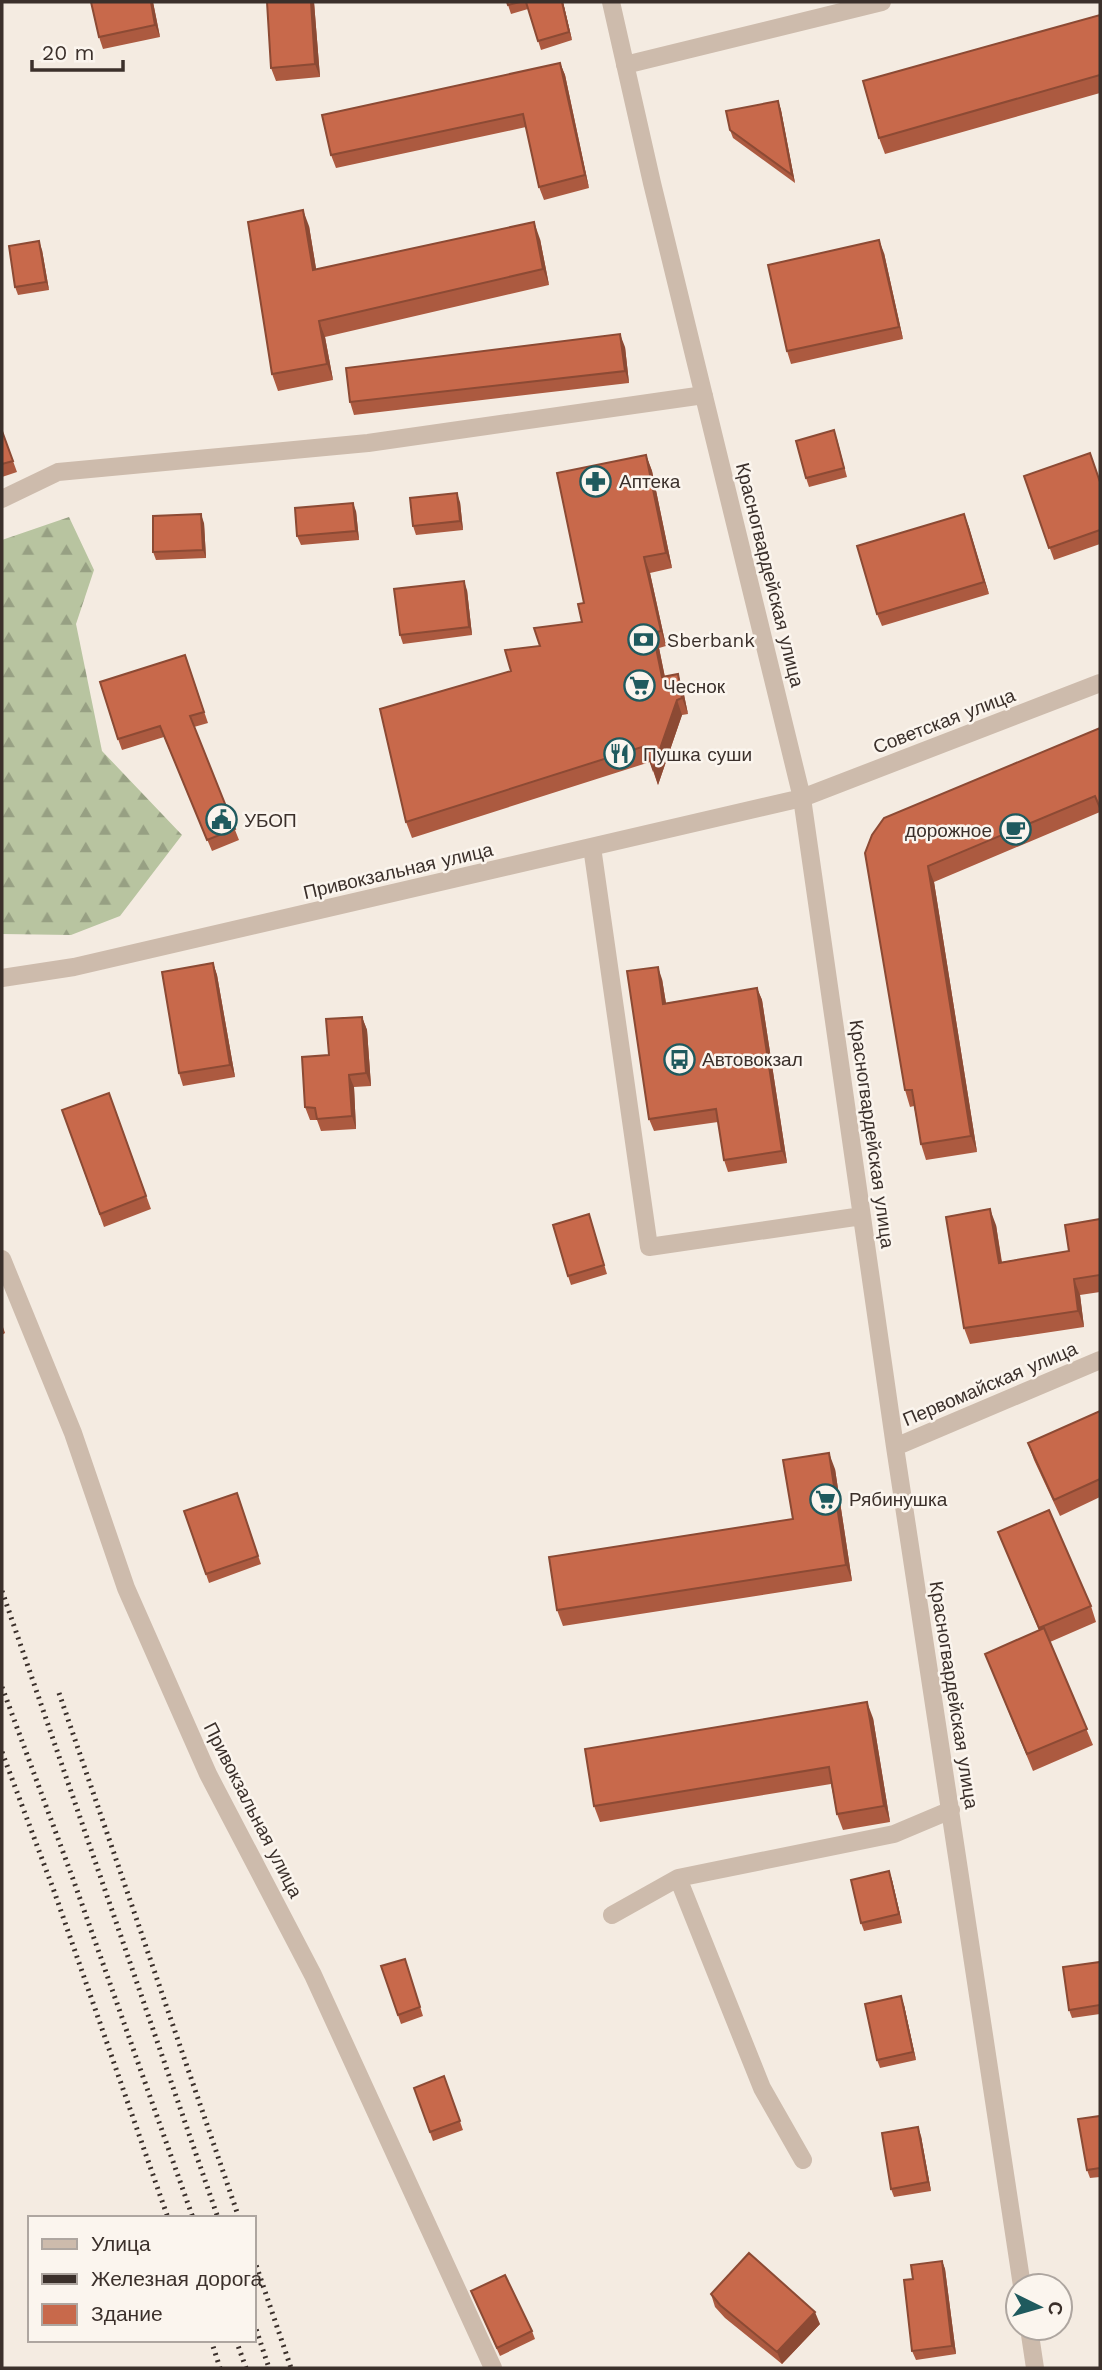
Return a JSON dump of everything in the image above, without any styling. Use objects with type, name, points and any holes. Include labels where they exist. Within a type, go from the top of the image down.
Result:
[{"type":"street","name":"Красногвардейская улица","points":[[611,2],[802,798],[895,1447],[1020,2272]]},
{"type":"street","points":[[625,65],[882,2]]},
{"type":"street","points":[[2,499],[58,472],[368,443],[704,395]]},
{"type":"street","name":"Советская улица","points":[[802,798],[1100,683]]},
{"type":"street","name":"Привокзальная улица","points":[[2,978],[75,967],[802,798]]},
{"type":"street","points":[[592,847],[649,1247],[862,1216]]},
{"type":"street","name":"Привокзальная улица","points":[[2,1259],[73,1433],[126,1588],[197,1749],[313,1975],[493,2368]]},
{"type":"street","name":"Первомайская улица","points":[[895,1447],[1100,1360]]},
{"type":"street","points":[[612,1915],[678,1878],[894,1834],[951,1810]]},
{"type":"street","points":[[678,1878],[762,2088],[803,2160]]},
{"type":"street","points":[[1031,2342],[1035,2368]]},
{"type":"green space","points":[[69,517],[94,570],[76,624],[102,751],[182,835],[120,916],[71,935],[2,934],[2,540]]},
{"type":"building","points":[[91,2],[151,2],[155,25],[99,37]]},
{"type":"building","points":[[267,2],[311,2],[315,64],[271,68]]},
{"type":"building","points":[[526,2],[562,2],[569,32],[538,41]]},
{"type":"building","points":[[1100,15],[1100,75],[879,138],[863,81]]},
{"type":"building","points":[[560,63],[585,175],[539,187],[523,114],[331,155],[322,115]]},
{"type":"building","points":[[778,101],[792,175],[730,130],[726,111]]},
{"type":"building","points":[[303,210],[313,270],[534,222],[543,269],[319,321],[327,364],[272,374],[248,222]]},
{"type":"building","points":[[879,240],[899,327],[787,351],[768,265]]},
{"type":"building","points":[[39,241],[46,282],[15,287],[9,246]]},
{"type":"building","points":[[620,334],[625,371],[350,402],[346,368]]},
{"type":"building","points":[[834,430],[844,468],[806,478],[796,441]]},
{"type":"building","points":[[2,431],[13,461],[2,464]]},
{"type":"building","points":[[1090,453],[1100,482],[1100,530],[1049,548],[1024,476]]},
{"type":"building","points":[[646,455],[666,553],[644,557],[661,631],[653,633],[662,677],[678,674],[682,698],[677,700],[653,769],[645,746],[406,822],[380,709],[511,671],[505,650],[540,646],[534,628],[582,622],[578,604],[584,603],[557,473]]},
{"type":"building","points":[[457,493],[460,521],[413,526],[410,498]]},
{"type":"building","points":[[353,503],[356,531],[297,536],[295,508]]},
{"type":"building","points":[[201,514],[203,550],[153,552],[153,516]]},
{"type":"building","points":[[964,514],[984,582],[877,614],[857,546]]},
{"type":"building","points":[[464,581],[469,627],[400,635],[394,589]]},
{"type":"building","points":[[185,655],[204,712],[190,716],[235,829],[207,840],[160,726],[118,739],[100,682]]},
{"type":"building","points":[[1100,728],[1100,808],[1095,796],[928,866],[971,1136],[921,1144],[912,1090],[905,1090],[865,853],[872,835],[884,818]]},
{"type":"building","points":[[213,963],[230,1065],[179,1073],[162,972]]},
{"type":"building","points":[[658,967],[663,1004],[757,988],[782,1151],[724,1160],[716,1109],[649,1119],[627,971]]},
{"type":"building","points":[[362,1017],[366,1073],[349,1075],[352,1116],[317,1119],[315,1108],[305,1107],[302,1057],[329,1055],[326,1019]]},
{"type":"building","points":[[109,1093],[146,1196],[100,1214],[62,1110]]},
{"type":"building","points":[[990,1209],[999,1263],[1069,1251],[1065,1225],[1100,1219],[1100,1275],[1074,1279],[1078,1311],[964,1328],[946,1217]]},
{"type":"building","points":[[589,1214],[604,1265],[568,1276],[553,1225]]},
{"type":"building","points":[[1100,1411],[1100,1479],[1054,1500],[1028,1443]]},
{"type":"building","points":[[829,1453],[846,1565],[557,1610],[549,1557],[793,1519],[783,1460]]},
{"type":"building","points":[[237,1493],[258,1556],[206,1574],[184,1511]]},
{"type":"building","points":[[1049,1510],[1091,1606],[1039,1628],[998,1532]]},
{"type":"building","points":[[1044,1628],[1087,1729],[1027,1754],[985,1654]]},
{"type":"building","points":[[867,1702],[884,1806],[837,1814],[829,1767],[594,1806],[585,1749]]},
{"type":"building","points":[[889,1871],[899,1914],[861,1923],[851,1880]]},
{"type":"building","points":[[405,1959],[420,2007],[398,2015],[381,1966]]},
{"type":"building","points":[[1100,1962],[1100,2005],[1069,2010],[1063,1967]]},
{"type":"building","points":[[901,1996],[913,2052],[877,2060],[865,2004]]},
{"type":"building","points":[[444,2076],[460,2121],[430,2132],[414,2088]]},
{"type":"building","points":[[1100,2116],[1100,2168],[1087,2170],[1078,2119]]},
{"type":"building","points":[[918,2127],[928,2182],[891,2189],[882,2133]]},
{"type":"building","points":[[749,2253],[815,2312],[777,2352],[720,2305],[711,2294]]},
{"type":"building","points":[[942,2261],[952,2346],[912,2351],[904,2280],[913,2279],[911,2265]]},
{"type":"building","points":[[505,2275],[532,2331],[497,2348],[471,2291]]},
{"type":"railway","points":[[2,1591],[217,2216]]},
{"type":"railway","points":[[2,1687],[192,2216]]},
{"type":"railway","points":[[59,1693],[238,2216]]},
{"type":"railway","points":[[2,1752],[54,1891],[167,2216]]},
{"type":"railway","points":[[256,2265],[291,2368]]},
{"type":"railway","points":[[256,2329],[269,2368]]},
{"type":"railway","points":[[212,2342],[220,2368]]},
{"type":"railway","points":[[237,2342],[246,2368]]},
{"type":"place","name":"Аптека","points":[[596,481]]},
{"type":"place","name":"Sberbank","points":[[644,640]]},
{"type":"place","name":"Чеснок","points":[[640,686]]},
{"type":"place","name":"Пушка суши","points":[[620,754]]},
{"type":"place","name":"УБОП","points":[[221,820]]},
{"type":"place","name":"дорожное","points":[[1015,830]]},
{"type":"place","name":"Автовокзал","points":[[679,1059]]},
{"type":"place","name":"Рябинушка","points":[[826,1499]]}]
